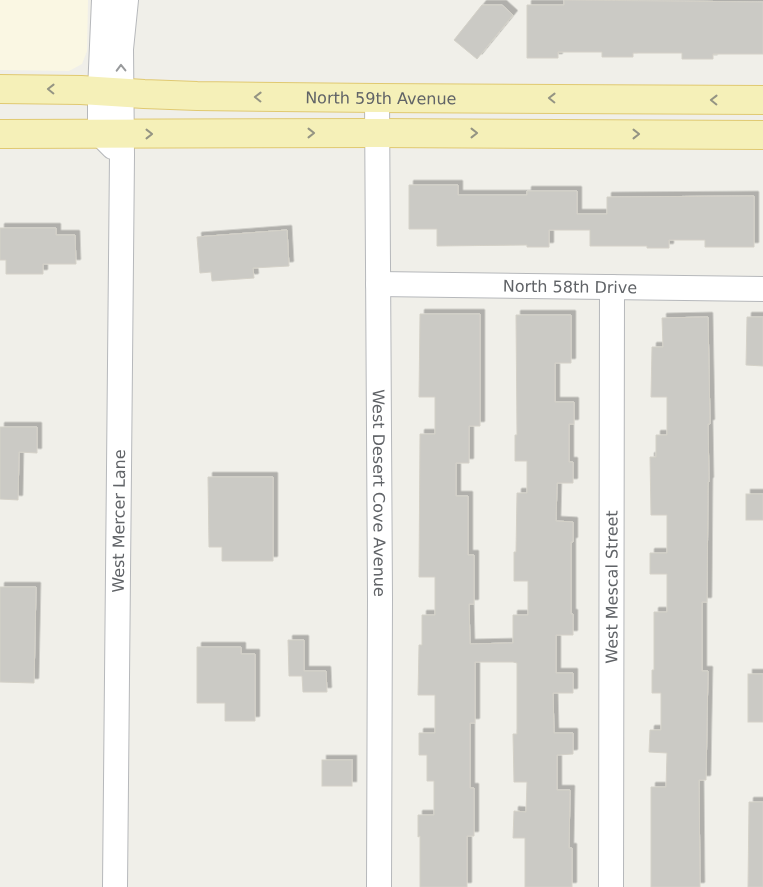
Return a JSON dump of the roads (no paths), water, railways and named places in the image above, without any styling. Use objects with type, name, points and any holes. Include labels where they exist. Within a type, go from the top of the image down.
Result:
[{"type":"main road","name":"North 59th Avenue","points":[[0,89],[197,96],[763,100]]},
{"type":"main road","points":[[0,134],[114,141],[377,133],[763,135]]},
{"type":"street","name":"West Mercer Lane","points":[[104,0],[114,141],[115,887]]},
{"type":"street","name":"West Mercer Lane","points":[[111,92],[121,49],[126,0]]},
{"type":"street","name":"West Desert Cove Avenue","points":[[377,98],[380,598],[379,887]]},
{"type":"street","name":"North 58th Drive","points":[[378,284],[763,289]]},
{"type":"street","name":"West Mescal Street","points":[[611,887],[612,287]]}]
